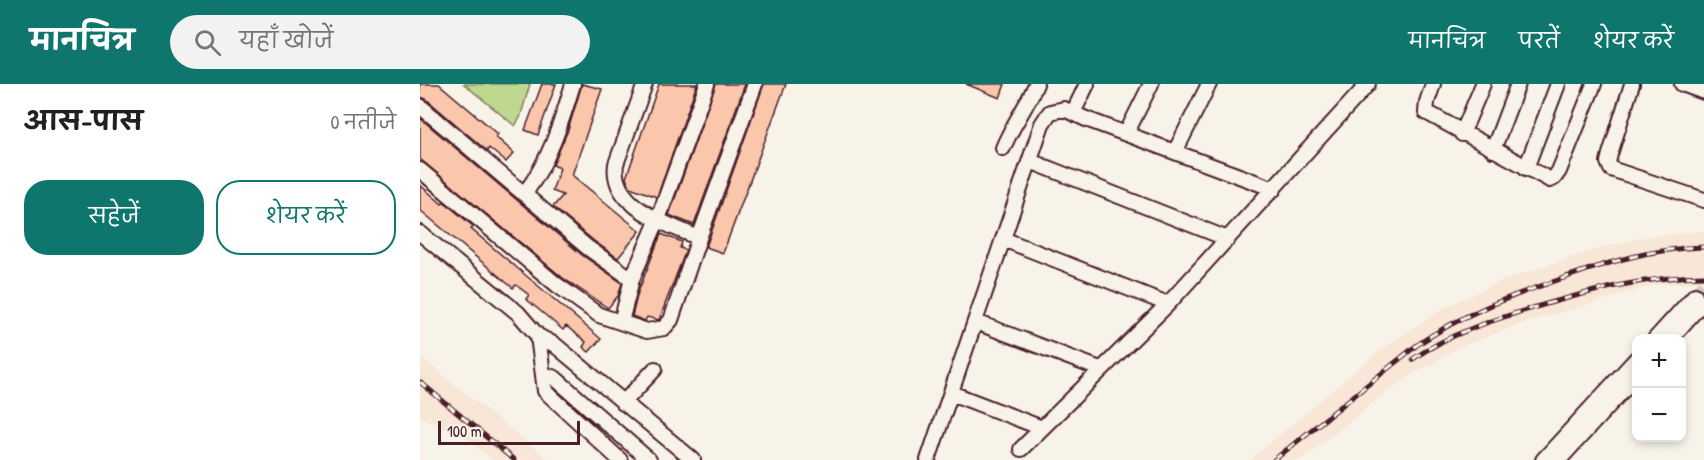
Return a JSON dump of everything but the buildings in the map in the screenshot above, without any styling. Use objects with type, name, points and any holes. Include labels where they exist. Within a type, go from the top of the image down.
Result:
[{"type":"street","points":[[525,193],[549,154],[573,84]]},
{"type":"street","points":[[645,84],[616,164],[617,185],[630,202],[657,219],[699,238]]},
{"type":"street","points":[[621,322],[632,279],[707,84]]},
{"type":"street","points":[[420,170],[557,285],[600,315],[647,330],[656,330],[669,324],[677,307],[699,238],[755,84]]},
{"type":"street","points":[[1003,148],[1010,129],[1026,109],[1036,84]]},
{"type":"street","points":[[1073,113],[1087,84]]},
{"type":"street","points":[[1126,134],[1151,84]]},
{"type":"street","points":[[1175,152],[1209,84]]},
{"type":"street","points":[[1021,449],[1168,304],[1368,84]]},
{"type":"street","points":[[1433,84],[1426,102],[1426,112],[1546,179],[1554,178],[1594,84]]},
{"type":"street","points":[[1462,134],[1483,84]]},
{"type":"street","points":[[1493,150],[1518,84]]},
{"type":"street","points":[[1526,168],[1558,84]]},
{"type":"street","points":[[1631,84],[1608,162],[1611,169],[1704,200]]},
{"type":"street","points":[[420,106],[588,248],[632,279]]},
{"type":"street","points":[[928,460],[1042,124],[1050,112],[1064,109],[1274,189]]},
{"type":"street","points":[[1030,161],[1228,239]]},
{"type":"street","points":[[420,233],[518,313],[538,336],[555,345],[693,460]]},
{"type":"street","points":[[1003,239],[1168,304]]},
{"type":"street","points":[[1660,334],[1700,298]]},
{"type":"street","points":[[1674,334],[1700,298]]},
{"type":"street","points":[[976,322],[1100,369]]},
{"type":"street","points":[[538,336],[545,391],[620,460]]},
{"type":"street","points":[[1543,460],[1632,363]]},
{"type":"street","points":[[623,403],[655,369]]},
{"type":"street","points":[[543,374],[555,378],[649,460]]},
{"type":"street","points":[[1559,460],[1632,380]]},
{"type":"street","points":[[951,393],[1042,428]]},
{"type":"shaded area","points":[[1704,231],[1704,282],[1658,284],[1514,326],[1458,348],[1399,383],[1300,460],[1250,460],[1378,352],[1442,309],[1501,281],[1578,255],[1643,237]]},
{"type":"shaded area","points":[[420,356],[549,460],[493,460],[461,434],[420,417]]},
{"type":"green space","points":[[464,84],[530,84],[520,118],[515,126]]},
{"type":"tunnel","points":[[1695,295],[1704,285]]},
{"type":"railway","points":[[1274,460],[1417,345],[1468,316],[1521,293],[1612,262],[1666,250],[1704,247]]},
{"type":"railway","points":[[1413,359],[1472,328],[1557,301],[1639,282],[1704,276]]},
{"type":"railway","points":[[420,382],[514,460]]}]
